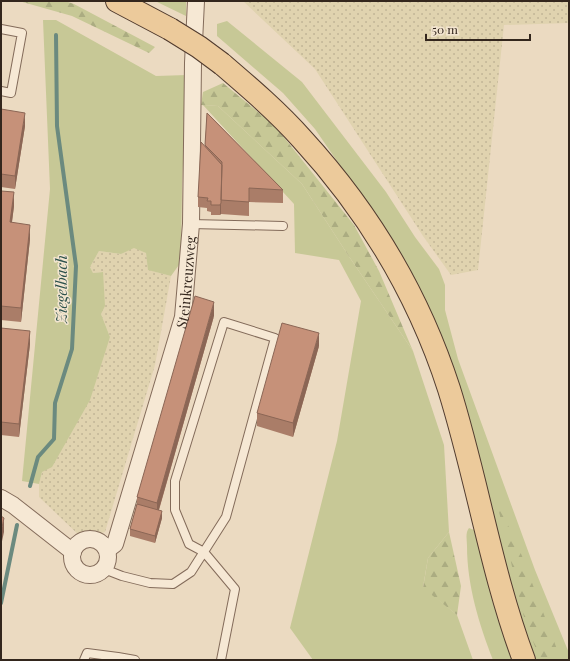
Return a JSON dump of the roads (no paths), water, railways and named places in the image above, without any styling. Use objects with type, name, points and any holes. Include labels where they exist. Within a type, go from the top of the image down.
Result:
[{"type":"main road","points":[[117,1],[170,29],[199,47],[222,64],[276,112],[302,138],[326,166],[348,194],[388,254],[406,286],[430,340],[448,388],[459,423],[505,603],[524,660]]},
{"type":"street","name":"Steinkreuzweg","points":[[107,550],[115,544],[182,317],[191,224],[193,63],[196,1]]},
{"type":"street","points":[[1,498],[13,505],[73,552]]},
{"type":"street","points":[[89,539],[96,540],[103,544],[107,550],[109,557],[108,563],[99,573],[92,576],[85,575],[79,572],[74,566],[72,560],[73,552],[76,546],[82,541],[89,539]]},
{"type":"lane","points":[[1,29],[22,33],[11,93],[1,92]]},
{"type":"lane","points":[[191,224],[283,226]]},
{"type":"lane","points":[[104,569],[122,576],[150,583],[173,584],[191,572],[204,552],[226,517],[275,338],[224,322],[174,481],[175,510],[189,544],[204,552],[235,589],[221,660]]},
{"type":"lane","points":[[84,660],[87,653],[135,660]]},
{"type":"waterway","name":"Ziegelbach","points":[[30,486],[38,457],[54,439],[55,403],[72,349],[76,266],[57,126],[56,35]]},
{"type":"waterway","name":"Ziegelbach","points":[[1,603],[17,525]]}]
